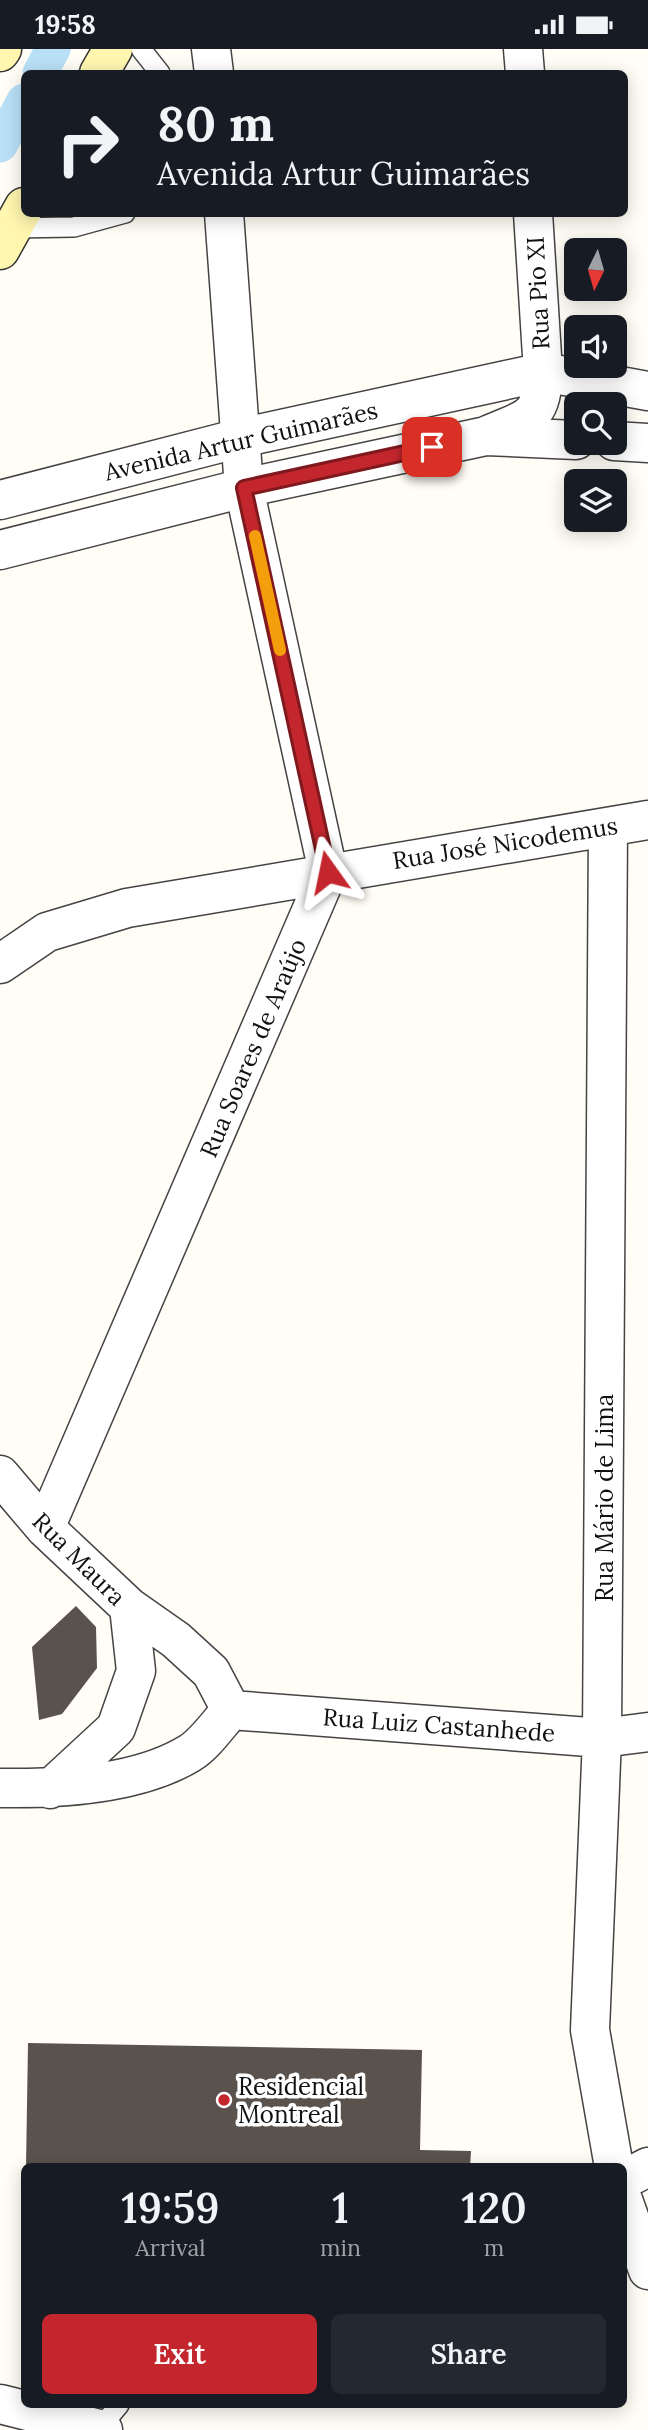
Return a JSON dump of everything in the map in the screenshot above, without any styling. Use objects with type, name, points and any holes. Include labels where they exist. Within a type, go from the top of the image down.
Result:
[{"type":"main road","points":[[101,70],[113,49]]},
{"type":"street","points":[[211,49],[214,70]]},
{"type":"street","points":[[523,49],[525,70]]},
{"type":"street","points":[[225,217],[244,488],[328,872]]},
{"type":"street","name":"Rua Pio XI","points":[[486,436],[531,416],[542,397],[533,217]]},
{"type":"street","name":"Avenida Artur Guimarães","points":[[0,500],[240,438],[542,372],[648,391]]},
{"type":"street","name":"Avenida Artur Guimarães","points":[[0,550],[244,488],[486,436],[564,439]]},
{"type":"street","points":[[627,442],[648,443]]},
{"type":"street","name":"Rua José Nicodemus","points":[[0,964],[47,932],[127,908],[648,820]]},
{"type":"street","name":"Rua Mário de Lima","points":[[608,827],[602,1738],[590,2030],[613,2163]]},
{"type":"street","name":"Rua Soares de Araújo","points":[[46,1528],[328,872]]},
{"type":"street","name":"Rua Maura","points":[[0,1475],[46,1528],[129,1607],[136,1671],[116,1728],[50,1789]]},
{"type":"street","points":[[0,1788],[50,1789],[141,1775],[191,1753],[231,1710],[211,1672],[176,1640],[129,1607]]},
{"type":"street","name":"Rua Luiz Castanhede","points":[[231,1710],[602,1738],[648,1732]]},
{"type":"street","points":[[627,2178],[648,2167]]},
{"type":"street","points":[[627,2211],[648,2270]]},
{"type":"street","points":[[0,2404],[21,2407]]},
{"type":"street","points":[[25,2408],[107,2421]]},
{"type":"lane","points":[[141,49],[158,70]]},
{"type":"lane","points":[[12,228],[74,227],[110,217]]},
{"type":"building","points":[[76,1606],[96,1627],[97,1668],[62,1714],[39,1720],[32,1647]]},
{"type":"building","name":"Residencial Montreal","points":[[28,2043],[422,2050],[420,2150],[471,2151],[470,2163],[26,2163]]},
{"type":"waterway","points":[[42,70],[53,49]]},
{"type":"waterway","points":[[0,145],[21,106]]},
{"type":"slow traffic","points":[[255,536],[280,650]]},
{"type":"place","name":"Residencial Montreal","points":[[224,2100]]},
{"type":"route","points":[[328,872],[244,488],[432,447]]}]
